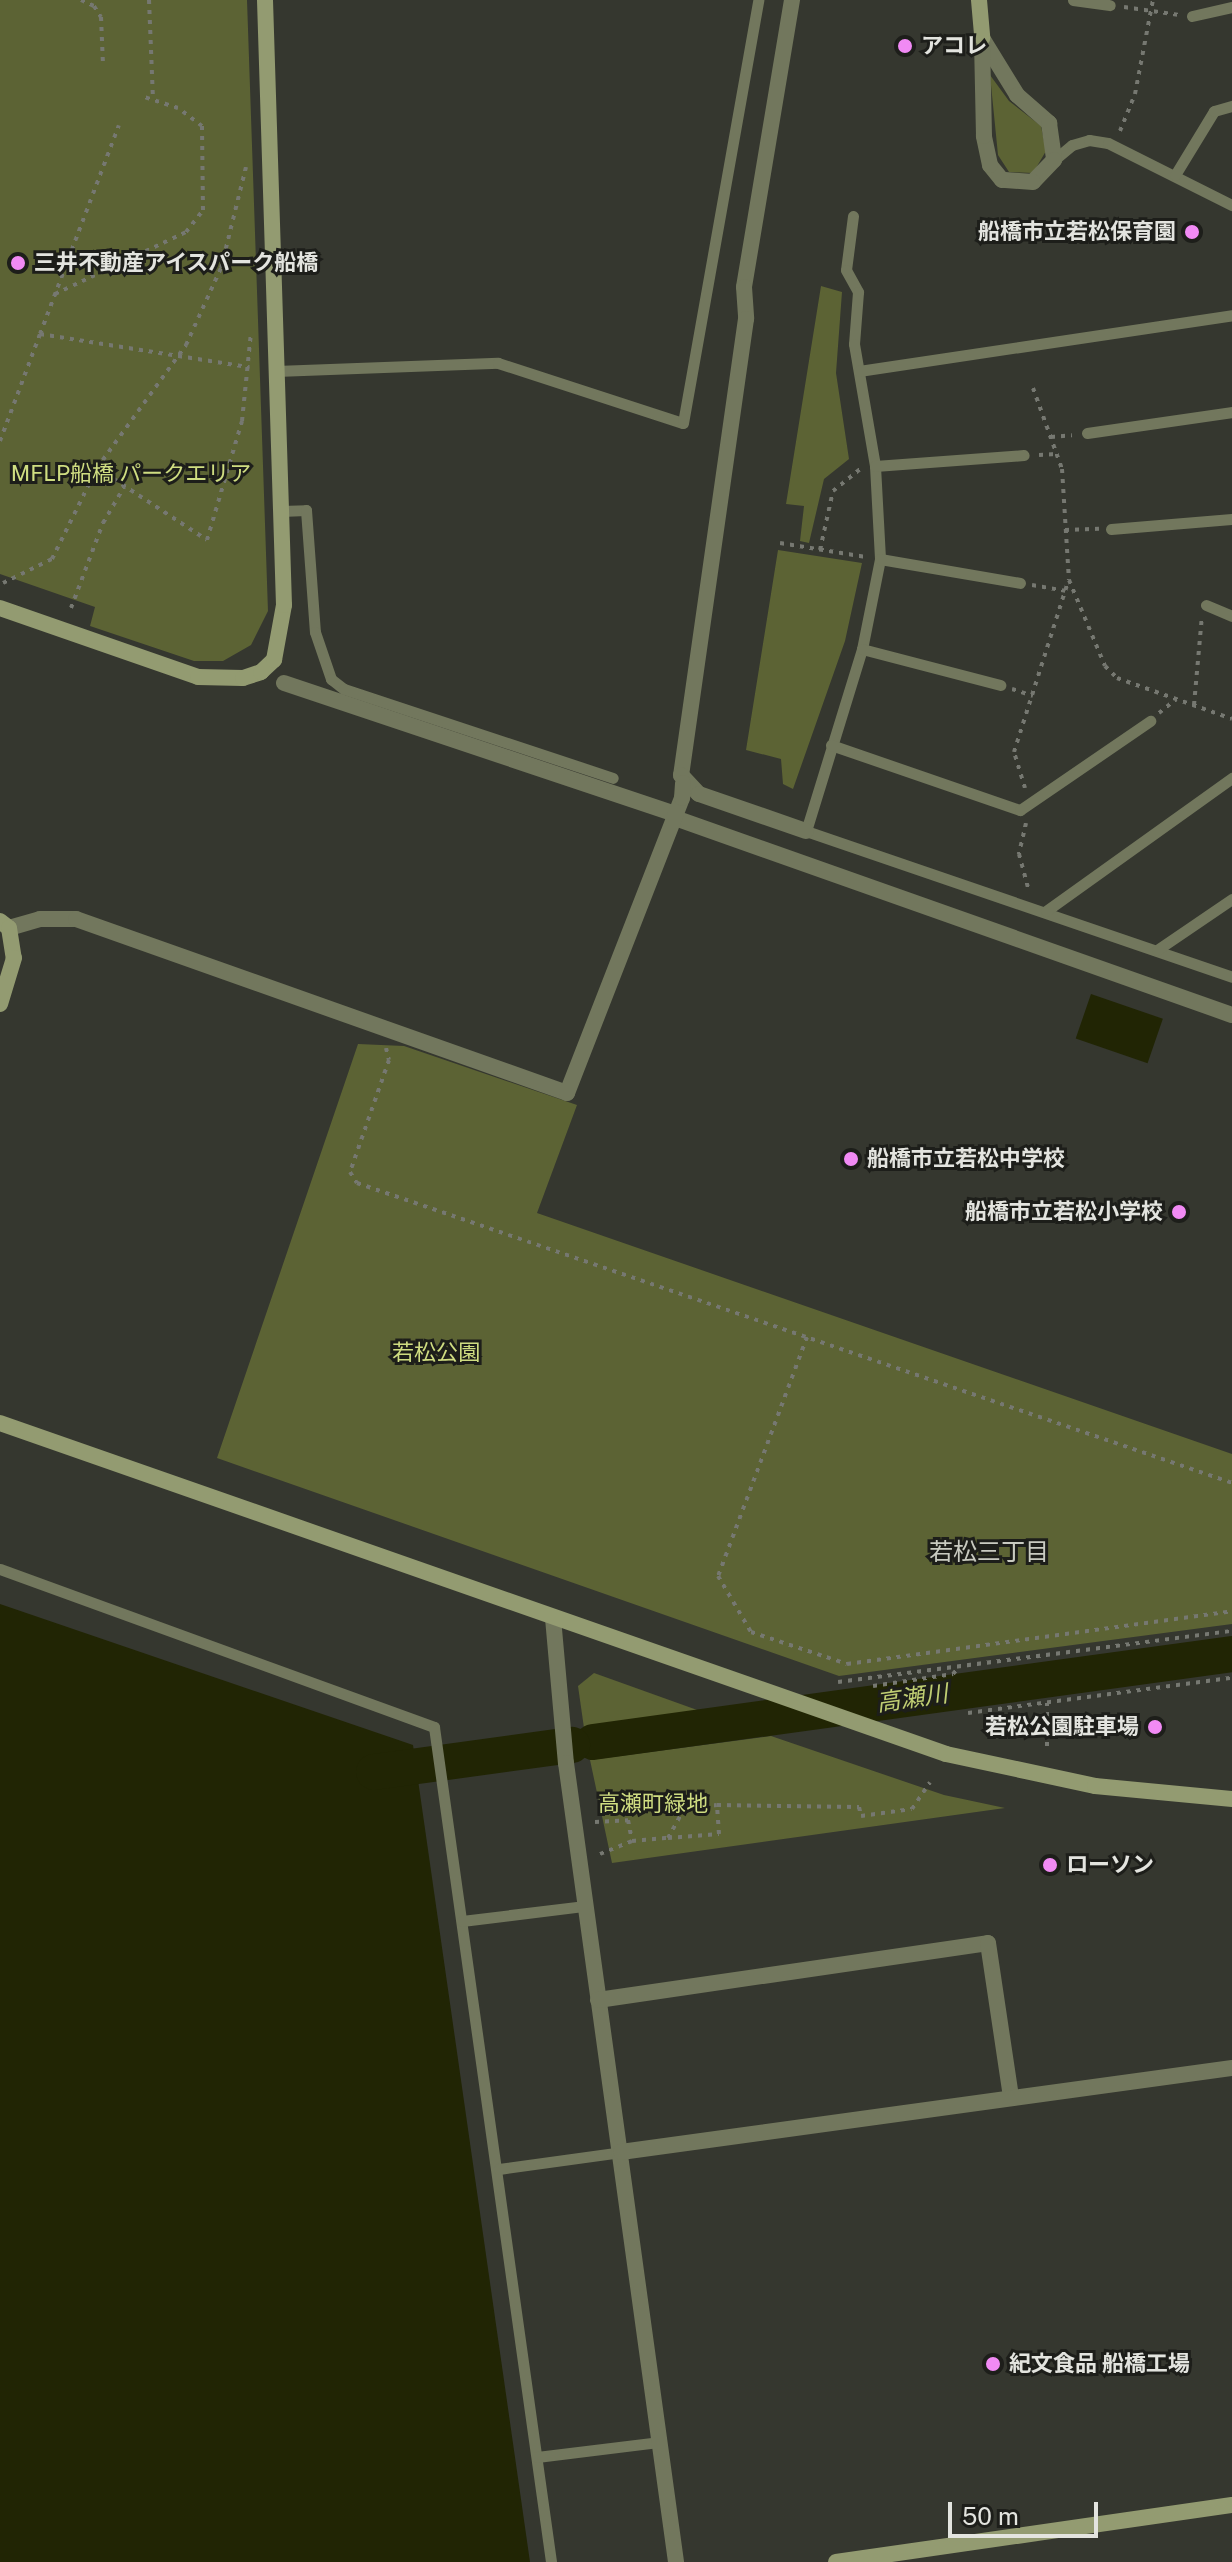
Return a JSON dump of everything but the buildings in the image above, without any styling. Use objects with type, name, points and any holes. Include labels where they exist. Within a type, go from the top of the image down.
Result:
[{"type":"street","points":[[0,608],[198,677],[222,680],[261,672],[274,660],[281,638],[281,511],[265,0]]},
{"type":"street","points":[[0,1004],[14,958],[4,924],[40,919],[76,919],[567,1093],[675,816],[683,783],[746,319],[744,287],[792,0]]},
{"type":"street","points":[[979,0],[983,123],[990,165],[1002,180],[1017,185],[1046,173],[1054,160],[1049,123],[1017,95],[982,38]]},
{"type":"street","points":[[284,683],[675,816],[1232,1015]]},
{"type":"street","points":[[683,783],[699,794],[806,831]]},
{"type":"street","points":[[0,1423],[782,1700],[946,1754],[1043,1777],[1159,1796],[1232,1799]]},
{"type":"street","points":[[553,1618],[566,1763],[676,2562]]},
{"type":"street","points":[[598,2000],[988,1943],[1011,2096]]},
{"type":"street","points":[[621,2152],[1232,2068]]},
{"type":"street","points":[[836,2562],[895,2558],[1232,2505]]},
{"type":"lane","points":[[276,371],[498,363],[683,423],[758,0]]},
{"type":"lane","points":[[1073,0],[1110,5]]},
{"type":"lane","points":[[1192,16],[1232,7]]},
{"type":"lane","points":[[1175,175],[1214,111],[1232,106]]},
{"type":"lane","points":[[1054,160],[1089,140],[1175,175],[1232,205]]},
{"type":"lane","points":[[853,216],[846,270],[858,292],[854,344],[869,467],[874,558],[862,649],[806,831],[1232,977]]},
{"type":"lane","points":[[859,371],[1232,315]]},
{"type":"lane","points":[[1087,433],[1232,412]]},
{"type":"lane","points":[[869,467],[1024,455]]},
{"type":"lane","points":[[281,511],[306,510],[315,632],[331,679],[344,689],[613,778]]},
{"type":"lane","points":[[1111,529],[1232,519]]},
{"type":"lane","points":[[874,558],[1020,583]]},
{"type":"lane","points":[[1206,605],[1232,616]]},
{"type":"lane","points":[[862,649],[1000,685]]},
{"type":"lane","points":[[831,745],[1012,809],[1030,803],[1150,721]]},
{"type":"lane","points":[[1040,910],[1232,778]]},
{"type":"lane","points":[[1157,950],[1232,899]]},
{"type":"lane","points":[[0,1569],[434,1727],[499,2169],[551,2562]]},
{"type":"lane","points":[[462,1921],[585,1906]]},
{"type":"lane","points":[[499,2169],[621,2152]]},
{"type":"lane","points":[[537,2457],[660,2442]]},
{"type":"path","points":[[81,0],[94,6],[101,17],[103,64]]},
{"type":"path","points":[[149,0],[153,99]]},
{"type":"path","points":[[1117,137],[1135,94],[1153,0]]},
{"type":"path","points":[[1110,5],[1192,16]]},
{"type":"path","points":[[55,294],[197,223],[205,199],[202,126],[178,108],[145,97]]},
{"type":"path","points":[[0,441],[119,125]]},
{"type":"path","points":[[3,583],[52,559],[97,468],[179,355],[221,268],[246,167]]},
{"type":"path","points":[[97,468],[207,540],[238,441],[251,333]]},
{"type":"path","points":[[40,334],[249,367]]},
{"type":"path","points":[[1033,388],[1062,469],[1069,580],[1105,666],[1117,678],[1232,719]]},
{"type":"path","points":[[1051,437],[1087,433]]},
{"type":"path","points":[[820,550],[833,491],[869,467]]},
{"type":"path","points":[[71,608],[98,536],[124,487]]},
{"type":"path","points":[[1065,530],[1111,529]]},
{"type":"path","points":[[780,543],[874,558]]},
{"type":"path","points":[[1040,910],[1019,854],[1030,803],[1014,752],[1069,580]]},
{"type":"path","points":[[1020,583],[1065,591]]},
{"type":"path","points":[[1194,705],[1198,630],[1206,605]]},
{"type":"path","points":[[1000,685],[1033,696]]},
{"type":"path","points":[[374,1039],[385,1045],[389,1060],[350,1172],[357,1183],[1232,1483]]},
{"type":"path","points":[[807,1337],[718,1576],[751,1632],[847,1664],[1232,1611]]},
{"type":"path","points":[[838,1682],[1232,1631]]},
{"type":"path","points":[[873,1686],[953,1674],[958,1668]]},
{"type":"path","points":[[968,1713],[1232,1678]]},
{"type":"path","points":[[1047,1703],[1047,1746]]},
{"type":"path","points":[[668,1838],[684,1809],[717,1805],[859,1807],[861,1816],[912,1809],[930,1782]]},
{"type":"path","points":[[600,1854],[626,1847],[632,1841],[719,1834],[717,1805]]},
{"type":"path","points":[[595,1822],[628,1820],[632,1841]]},
{"type":"green space","name":"MFLP船橋 パークエリア","points":[[0,0],[247,0],[268,611],[251,645],[223,661],[194,661],[90,626],[95,607],[0,574]]},
{"type":"green space","points":[[990,75],[1009,101],[1041,126],[1046,151],[1033,173],[1009,172],[998,155]]},
{"type":"green space","points":[[821,286],[842,292],[836,373],[849,459],[824,479],[809,543],[800,541],[804,506],[786,504]]},
{"type":"green space","points":[[778,550],[862,563],[845,641],[793,789],[783,784],[781,759],[746,750]]},
{"type":"green space","name":"若松公園","points":[[358,1044],[404,1046],[577,1105],[537,1213],[1232,1454],[1232,1624],[839,1676],[217,1458]]},
{"type":"green space","name":"高瀬町緑地","points":[[594,1673],[700,1711],[584,1728],[578,1686]]},
{"type":"green space","name":"高瀬町緑地","points":[[771,1736],[944,1795],[1005,1808],[612,1863],[590,1760]]},
{"type":"shaded area","points":[[1091,994],[1163,1019],[1148,1063],[1076,1038]]},
{"type":"shaded area","points":[[0,1604],[413,1745],[530,2562],[0,2562]]},
{"type":"waterway","name":"高瀬川","points":[[593,1742],[1232,1654]]},
{"type":"waterway","name":"高瀬川","points":[[374,1772],[572,1745]]},
{"type":"place","name":"アコレ","points":[[905,46]]},
{"type":"place","name":"船橋市立若松保育園","points":[[1192,232]]},
{"type":"place","name":"三井不動産アイスパーク船橋","points":[[18,263]]},
{"type":"place","name":"船橋市立若松中学校","points":[[851,1159]]},
{"type":"place","name":"船橋市立若松小学校","points":[[1179,1212]]},
{"type":"place","name":"若松公園駐車場","points":[[1155,1727]]},
{"type":"place","name":"ローソン","points":[[1050,1865]]},
{"type":"place","name":"紀文食品 船橋工場","points":[[993,2364]]},
{"type":"district","name":"若松三丁目","points":[[989,1552]]}]
